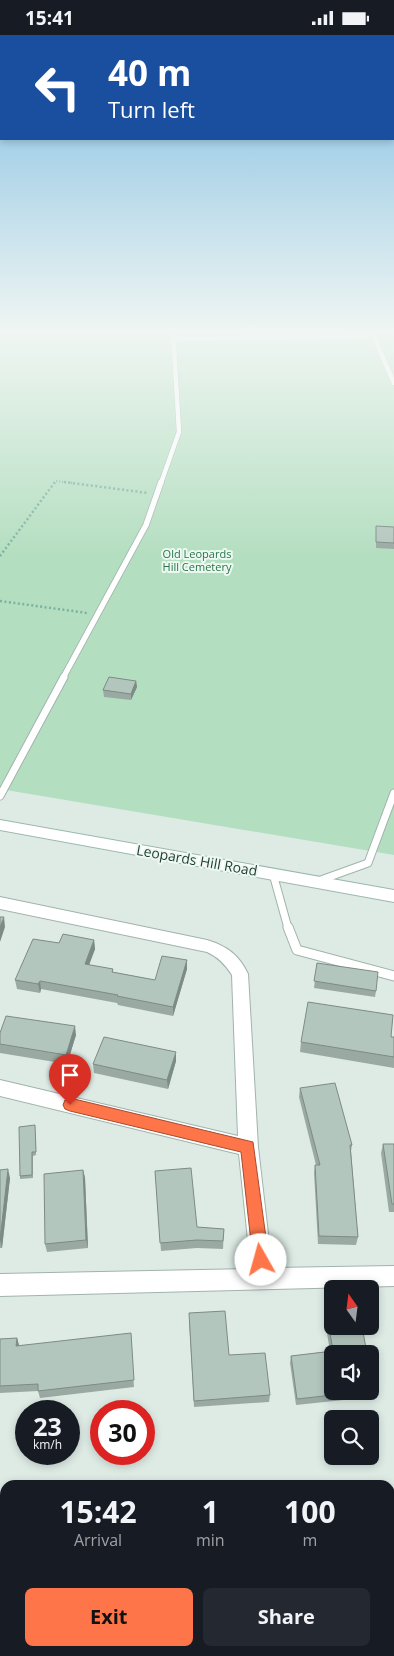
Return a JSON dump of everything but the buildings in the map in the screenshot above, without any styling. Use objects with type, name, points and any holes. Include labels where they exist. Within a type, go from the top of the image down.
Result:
[{"type":"street","name":"Leopards Hill Road","points":[[0,825],[394,897]]},
{"type":"street","points":[[0,903],[208,946],[219,949],[230,957],[240,974],[248,1147],[263,1279]]},
{"type":"street","points":[[0,1088],[248,1147]]},
{"type":"street","points":[[0,1285],[394,1276]]},
{"type":"lane","points":[[0,796],[146,525],[179,432],[178,406]]},
{"type":"lane","points":[[315,882],[368,863],[394,793]]},
{"type":"lane","points":[[273,874],[291,939],[297,950],[394,976]]},
{"type":"path","points":[[0,556],[56,481],[157,494]]},
{"type":"path","points":[[0,601],[98,614]]},
{"type":"green space","name":"Old Leopards Hill Cemetery","points":[[0,406],[394,406],[394,855],[0,789]]},
{"type":"route","points":[[70,1105],[248,1147],[261,1260]]}]
